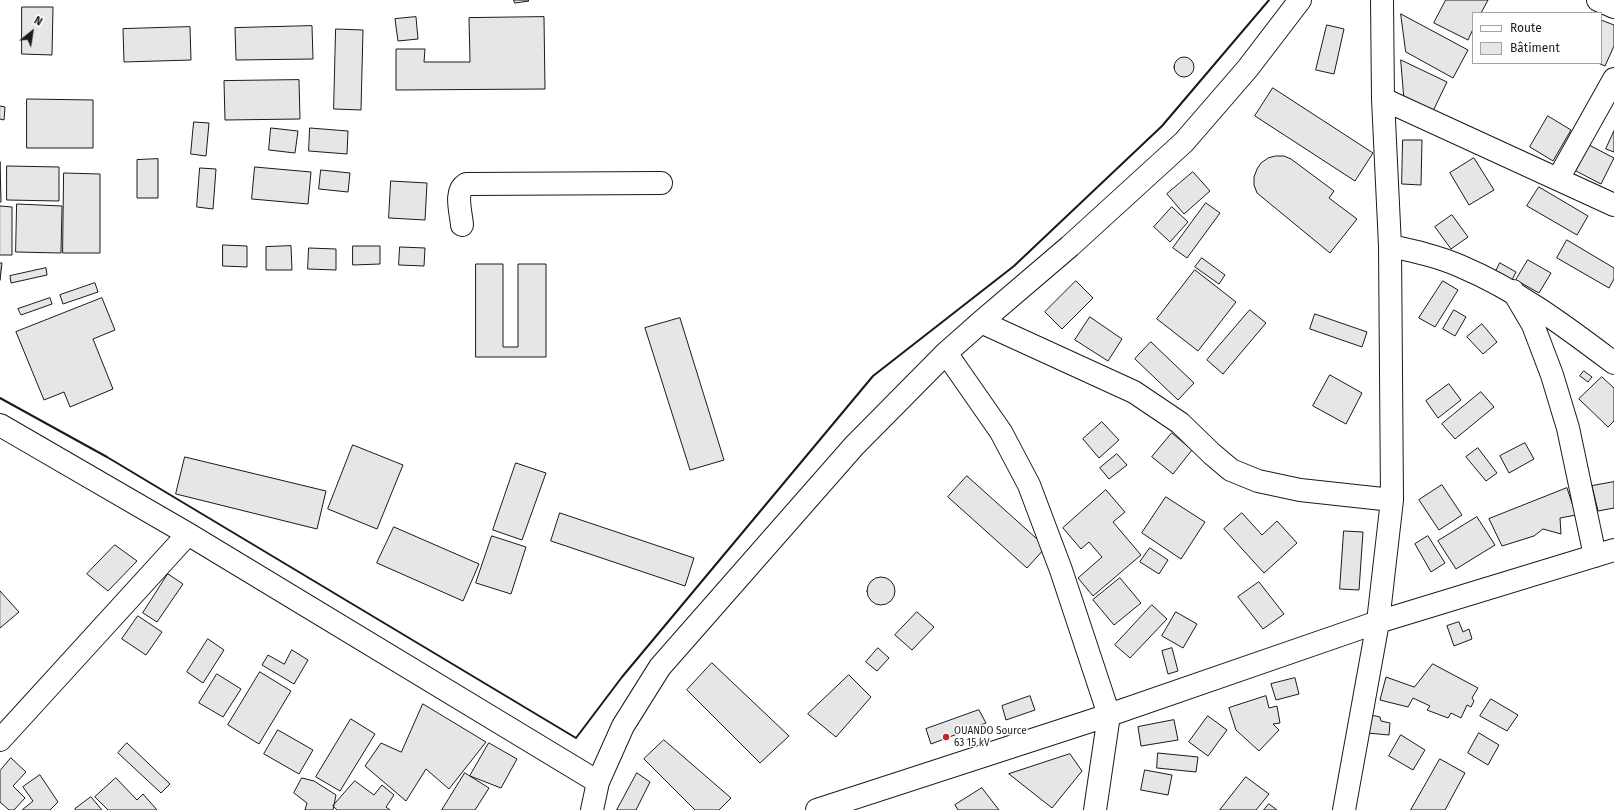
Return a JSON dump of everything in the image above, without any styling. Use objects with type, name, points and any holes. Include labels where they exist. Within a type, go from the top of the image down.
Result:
[{"type":"street","points":[[592,810],[598,782],[623,726],[660,667],[854,446],[946,353],[1070,246],[1184,142],[1248,68],[1300,0]]},
{"type":"street","points":[[1344,810],[1378,622],[1392,500],[1390,246],[1383,99],[1382,0]]},
{"type":"street","points":[[1598,0],[1614,7]]},
{"type":"street","points":[[1558,179],[1614,79]]},
{"type":"street","points":[[1383,99],[1614,205]]},
{"type":"street","points":[[462,224],[459,192],[461,187],[466,184],[662,183]]},
{"type":"street","points":[[1390,246],[1432,256],[1460,266],[1513,291],[1566,326],[1614,363]]},
{"type":"street","points":[[817,810],[876,800],[1108,715],[1378,622],[1605,553],[1554,382],[1533,325],[1513,291]]},
{"type":"street","points":[[981,322],[1134,392],[1180,423],[1231,470],[1258,481],[1300,490],[1392,500]]},
{"type":"street","points":[[946,353],[1001,432],[1029,485],[1061,570],[1108,715],[1096,810]]},
{"type":"street","points":[[0,425],[188,534],[598,782]]},
{"type":"street","points":[[1,736],[188,534]]},
{"type":"building","points":[[514,0],[528,0],[529,1],[515,3]]},
{"type":"building","points":[[1446,0],[1488,0],[1482,12],[1472,12],[1472,31],[1468,40],[1434,23]]},
{"type":"building","points":[[22,7],[53,7],[52,55],[22,54]]},
{"type":"building","points":[[1401,14],[1468,50],[1453,78],[1406,52]]},
{"type":"building","points":[[416,17],[418,39],[398,41],[395,19]]},
{"type":"building","points":[[544,17],[545,89],[396,90],[396,49],[425,49],[424,62],[470,62],[469,18]]},
{"type":"building","points":[[1602,20],[1614,25],[1614,46],[1605,66],[1600,64],[1602,64]]},
{"type":"building","points":[[1327,25],[1344,29],[1334,74],[1316,70]]},
{"type":"building","points":[[312,26],[313,59],[236,60],[235,28]]},
{"type":"building","points":[[190,27],[191,60],[124,62],[123,29]]},
{"type":"building","points":[[336,29],[363,30],[361,110],[334,109]]},
{"type":"building","points":[[1184,57],[1191,60],[1194,67],[1191,74],[1184,77],[1177,74],[1174,67],[1177,60]]},
{"type":"building","points":[[1401,60],[1447,82],[1433,111],[1404,96]]},
{"type":"building","points":[[299,80],[300,119],[225,120],[224,81]]},
{"type":"building","points":[[1273,88],[1373,153],[1355,181],[1255,116]]},
{"type":"building","points":[[27,99],[93,100],[93,148],[27,148]]},
{"type":"building","points":[[0,106],[5,107],[4,120],[0,119]]},
{"type":"building","points":[[1548,116],[1571,130],[1553,161],[1530,147]]},
{"type":"building","points":[[194,122],[209,123],[206,156],[191,154]]},
{"type":"building","points":[[271,128],[298,131],[295,153],[269,150]]},
{"type":"building","points":[[310,128],[348,131],[347,154],[309,151]]},
{"type":"building","points":[[1614,131],[1614,152],[1606,149]]},
{"type":"building","points":[[1403,140],[1422,140],[1421,185],[1402,184]]},
{"type":"building","points":[[1589,145],[1614,158],[1601,184],[1576,171]]},
{"type":"building","points":[[1284,156],[1291,159],[1334,191],[1329,198],[1357,219],[1330,253],[1257,193],[1254,185],[1254,177],[1257,169],[1261,163],[1268,158]]},
{"type":"building","points":[[1474,158],[1494,190],[1469,205],[1450,173]]},
{"type":"building","points":[[158,159],[158,198],[137,198],[137,160]]},
{"type":"building","points":[[0,162],[1,202],[0,202]]},
{"type":"building","points":[[7,166],[59,167],[59,201],[7,200]]},
{"type":"building","points":[[255,167],[311,172],[308,204],[252,199]]},
{"type":"building","points":[[200,168],[216,169],[213,209],[197,207]]},
{"type":"building","points":[[321,170],[350,173],[348,192],[319,189]]},
{"type":"building","points":[[1193,172],[1210,191],[1184,214],[1167,194]]},
{"type":"building","points":[[64,173],[100,174],[100,253],[63,253]]},
{"type":"building","points":[[391,181],[427,183],[425,220],[389,218]]},
{"type":"building","points":[[1539,187],[1588,216],[1577,235],[1527,206]]},
{"type":"building","points":[[1206,203],[1220,213],[1187,258],[1173,248]]},
{"type":"building","points":[[17,204],[62,206],[61,253],[16,252]]},
{"type":"building","points":[[0,206],[12,207],[12,255],[0,255]]},
{"type":"building","points":[[1172,207],[1188,222],[1170,242],[1154,227]]},
{"type":"building","points":[[1452,215],[1468,237],[1451,249],[1435,227]]},
{"type":"building","points":[[1567,240],[1614,268],[1614,279],[1609,288],[1557,258]]},
{"type":"building","points":[[223,245],[247,246],[247,267],[223,266]]},
{"type":"building","points":[[291,246],[292,270],[266,270],[266,247]]},
{"type":"building","points":[[353,246],[380,246],[380,264],[353,265]]},
{"type":"building","points":[[400,247],[425,248],[424,266],[399,265]]},
{"type":"building","points":[[309,248],[336,249],[336,270],[308,269]]},
{"type":"building","points":[[1202,258],[1225,275],[1219,284],[1195,267]]},
{"type":"building","points":[[1528,260],[1551,273],[1539,293],[1516,280]]},
{"type":"building","points":[[0,263],[2,263],[0,280]]},
{"type":"building","points":[[1500,263],[1516,272],[1510,284],[1494,275]]},
{"type":"building","points":[[476,264],[503,264],[503,347],[518,347],[518,264],[546,264],[546,357],[476,357]]},
{"type":"building","points":[[46,268],[47,275],[11,283],[10,276]]},
{"type":"building","points":[[1195,270],[1236,302],[1198,351],[1157,319]]},
{"type":"building","points":[[1076,281],[1093,298],[1062,329],[1045,312]]},
{"type":"building","points":[[1443,281],[1458,290],[1435,327],[1419,318]]},
{"type":"building","points":[[95,283],[98,292],[63,304],[60,295]]},
{"type":"building","points":[[50,298],[52,304],[21,315],[18,309]]},
{"type":"building","points":[[102,298],[115,330],[93,339],[113,389],[70,407],[64,392],[44,400],[16,332]]},
{"type":"building","points":[[1250,310],[1266,323],[1223,374],[1207,360]]},
{"type":"building","points":[[1454,310],[1466,317],[1455,336],[1443,329]]},
{"type":"building","points":[[1315,314],[1367,332],[1362,347],[1310,329]]},
{"type":"building","points":[[1090,317],[1122,339],[1108,361],[1075,340]]},
{"type":"building","points":[[680,318],[724,460],[690,470],[645,328]]},
{"type":"building","points":[[1482,324],[1497,342],[1483,354],[1467,337]]},
{"type":"building","points":[[1151,342],[1194,383],[1178,400],[1135,359]]},
{"type":"building","points":[[1584,371],[1592,377],[1588,382],[1580,376]]},
{"type":"building","points":[[1330,375],[1362,393],[1346,424],[1313,406]]},
{"type":"building","points":[[1602,377],[1614,388],[1614,421],[1608,427],[1579,399]]},
{"type":"building","points":[[1449,384],[1461,400],[1438,418],[1426,401]]},
{"type":"building","points":[[1481,392],[1494,407],[1455,439],[1442,424]]},
{"type":"building","points":[[1102,422],[1119,440],[1099,458],[1083,439]]},
{"type":"building","points":[[1172,433],[1192,450],[1173,474],[1152,457]]},
{"type":"building","points":[[1525,443],[1534,459],[1509,473],[1500,456]]},
{"type":"building","points":[[353,445],[403,465],[377,529],[328,509]]},
{"type":"building","points":[[1478,448],[1497,473],[1486,481],[1466,457]]},
{"type":"building","points":[[1117,454],[1127,465],[1109,479],[1100,468]]},
{"type":"building","points":[[185,457],[326,491],[317,529],[176,494]]},
{"type":"building","points":[[516,463],[546,473],[522,540],[493,530]]},
{"type":"building","points":[[967,476],[1046,547],[1027,568],[948,497]]},
{"type":"building","points":[[1614,482],[1614,508],[1598,511],[1592,486]]},
{"type":"building","points":[[1442,485],[1462,515],[1439,530],[1419,500]]},
{"type":"building","points":[[1567,488],[1576,515],[1560,518],[1561,534],[1543,529],[1534,536],[1502,546],[1489,519]]},
{"type":"building","points":[[1106,490],[1125,512],[1113,522],[1141,555],[1093,596],[1078,578],[1102,557],[1089,542],[1081,549],[1063,528]]},
{"type":"building","points":[[1166,497],[1205,522],[1181,559],[1142,533]]},
{"type":"building","points":[[560,513],[694,558],[685,586],[551,541]]},
{"type":"building","points":[[1242,513],[1262,535],[1277,521],[1297,543],[1264,573],[1224,529]]},
{"type":"building","points":[[1477,517],[1495,545],[1456,569],[1438,541]]},
{"type":"building","points":[[394,527],[479,564],[463,601],[377,563]]},
{"type":"building","points":[[1344,531],[1363,532],[1359,590],[1340,589]]},
{"type":"building","points":[[492,536],[526,547],[511,594],[476,583]]},
{"type":"building","points":[[1428,536],[1445,563],[1431,572],[1415,544]]},
{"type":"building","points":[[115,545],[137,561],[108,591],[87,574]]},
{"type":"building","points":[[1150,548],[1168,560],[1159,574],[1140,562]]},
{"type":"building","points":[[168,574],[183,584],[157,622],[143,613]]},
{"type":"building","points":[[881,577],[891,581],[895,591],[891,601],[881,605],[871,601],[867,591],[871,581]]},
{"type":"building","points":[[1120,578],[1141,603],[1114,625],[1093,600]]},
{"type":"building","points":[[1259,582],[1284,614],[1263,629],[1238,597]]},
{"type":"building","points":[[0,591],[19,612],[0,628]]},
{"type":"building","points":[[1152,605],[1167,619],[1130,658],[1115,645]]},
{"type":"building","points":[[917,612],[934,627],[912,650],[895,635]]},
{"type":"building","points":[[1176,612],[1197,624],[1183,648],[1162,636]]},
{"type":"building","points":[[138,616],[162,632],[146,655],[122,639]]},
{"type":"building","points":[[1459,622],[1463,632],[1469,629],[1472,639],[1454,646],[1447,626]]},
{"type":"building","points":[[208,639],[224,650],[203,683],[187,672]]},
{"type":"building","points":[[878,648],[889,658],[877,671],[866,662]]},
{"type":"building","points":[[1172,648],[1178,671],[1168,674],[1162,651]]},
{"type":"building","points":[[292,650],[308,660],[294,684],[262,665],[268,655],[284,664]]},
{"type":"building","points":[[712,663],[789,736],[760,763],[687,690]]},
{"type":"building","points":[[1433,664],[1478,688],[1472,698],[1474,701],[1471,707],[1467,705],[1461,718],[1451,713],[1448,718],[1427,710],[1430,706],[1413,698],[1408,707],[1380,700],[1386,677],[1414,687]]},
{"type":"building","points":[[260,672],[291,691],[259,744],[228,725]]},
{"type":"building","points":[[217,674],[241,689],[223,717],[199,703]]},
{"type":"building","points":[[849,675],[871,697],[836,737],[808,714]]},
{"type":"building","points":[[1295,678],[1299,694],[1276,700],[1271,684]]},
{"type":"building","points":[[1030,696],[1035,710],[1006,720],[1002,706]]},
{"type":"building","points":[[1266,696],[1269,708],[1277,706],[1280,723],[1273,724],[1279,730],[1259,751],[1236,730],[1229,708]]},
{"type":"building","points":[[1491,699],[1518,715],[1507,731],[1480,716]]},
{"type":"building","points":[[423,704],[486,742],[449,789],[426,769],[406,801],[365,766],[381,743],[401,752]]},
{"type":"building","points":[[979,710],[986,723],[931,744],[926,729]]},
{"type":"building","points":[[1371,715],[1380,717],[1381,721],[1390,723],[1389,735],[1367,733]]},
{"type":"building","points":[[1208,716],[1227,730],[1208,756],[1189,742]]},
{"type":"building","points":[[351,719],[375,734],[340,791],[316,777]]},
{"type":"building","points":[[1174,720],[1178,740],[1141,746],[1138,727]]},
{"type":"building","points":[[278,730],[313,750],[299,774],[264,754]]},
{"type":"building","points":[[1479,733],[1499,745],[1488,765],[1468,753]]},
{"type":"building","points":[[1401,735],[1425,750],[1413,770],[1389,756]]},
{"type":"building","points":[[664,740],[731,798],[719,810],[695,810],[644,759]]},
{"type":"building","points":[[127,743],[170,784],[161,793],[118,753]]},
{"type":"building","points":[[489,743],[517,759],[501,788],[470,776]]},
{"type":"building","points":[[1158,753],[1198,757],[1196,772],[1157,768]]},
{"type":"building","points":[[1070,754],[1082,771],[1052,808],[1009,774]]},
{"type":"building","points":[[11,758],[26,772],[13,786],[25,798],[14,810],[9,810],[0,802],[0,771]]},
{"type":"building","points":[[1440,759],[1465,773],[1445,810],[1411,810]]},
{"type":"building","points":[[1145,770],[1172,775],[1168,795],[1141,790]]},
{"type":"building","points":[[465,773],[489,788],[475,810],[442,810]]},
{"type":"building","points":[[637,773],[650,782],[636,810],[617,810]]},
{"type":"building","points":[[40,775],[58,802],[50,810],[22,810],[33,801],[23,787]]},
{"type":"building","points":[[1246,777],[1269,794],[1256,810],[1220,810]]},
{"type":"building","points":[[116,778],[137,800],[143,794],[157,810],[108,810],[95,797]]},
{"type":"building","points":[[302,778],[314,781],[336,795],[333,810],[305,810],[307,803],[294,793]]},
{"type":"building","points":[[355,781],[374,795],[382,785],[394,795],[386,807],[390,810],[337,810],[333,806]]},
{"type":"building","points":[[982,788],[999,810],[958,810],[955,805]]},
{"type":"building","points":[[91,797],[102,810],[75,810],[75,809]]},
{"type":"building","points":[[1269,804],[1277,810],[1264,810]]},
{"type":"wall","points":[[0,398],[107,457],[576,738],[622,677],[873,376],[1014,266],[1162,126],[1269,0]]},
{"type":"place","name":"OUANDO Source 63 15 kV","points":[[946,737]]}]
